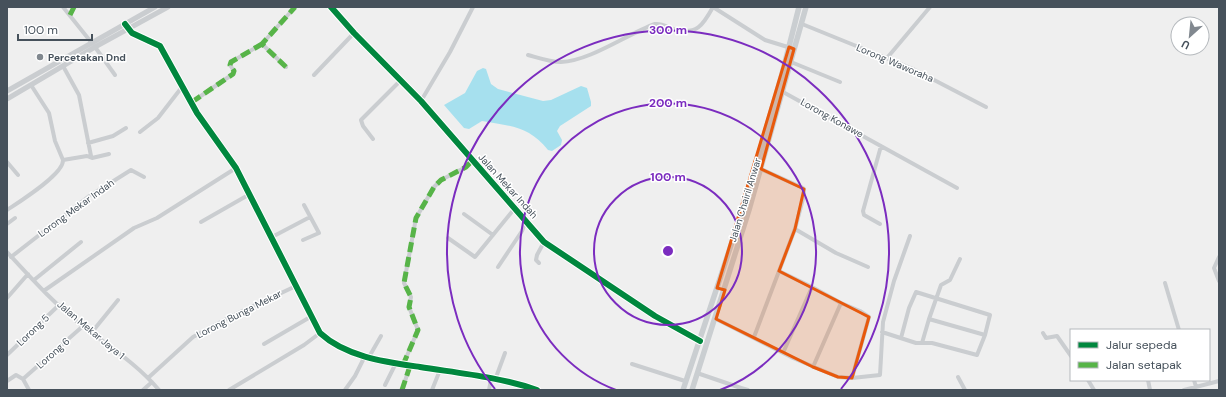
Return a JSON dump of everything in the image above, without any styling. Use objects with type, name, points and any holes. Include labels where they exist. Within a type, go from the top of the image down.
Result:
[{"type":"main road","name":"Jalan Chairil Anwar","points":[[683,390],[743,209],[791,48],[799,7]]},
{"type":"main road","name":"Jalan Chairil Anwar","points":[[692,390],[725,290],[783,92],[791,62],[791,48],[802,24],[806,7]]},
{"type":"main road","points":[[717,288],[725,290]]},
{"type":"street","points":[[63,7],[115,75]]},
{"type":"street","points":[[70,15],[74,7]]},
{"type":"street","points":[[127,27],[155,7]]},
{"type":"street","points":[[7,91],[52,65],[168,7]]},
{"type":"street","points":[[192,102],[233,74],[234,71],[230,65],[231,62],[262,44],[295,7]]},
{"type":"street","name":"Jalan Mekar Indah","points":[[331,7],[421,102],[544,242],[655,316],[700,340]]},
{"type":"street","points":[[421,102],[450,52],[473,7]]},
{"type":"street","points":[[528,55],[560,62],[567,61],[583,57],[655,24],[661,24],[679,30],[698,29],[704,24],[713,7],[765,40],[791,48]]},
{"type":"street","points":[[887,58],[930,7]]},
{"type":"street","name":"Lorong Waworaha","points":[[802,24],[887,58],[933,79],[986,107]]},
{"type":"street","points":[[127,27],[160,46],[197,113],[236,168],[320,333],[338,347],[367,357],[403,365],[493,379],[534,390]]},
{"type":"street","points":[[314,75],[354,33]]},
{"type":"street","points":[[262,44],[286,67]]},
{"type":"street","points":[[7,99],[63,66],[93,45]]},
{"type":"street","points":[[791,62],[840,82]]},
{"type":"street","points":[[52,65],[55,71]]},
{"type":"street","points":[[63,66],[79,95],[91,156]]},
{"type":"street","points":[[373,138],[363,126],[361,120],[400,81]]},
{"type":"street","points":[[7,210],[54,176],[62,167],[62,160],[55,141],[49,113],[30,85]]},
{"type":"street","points":[[140,132],[158,118],[182,87]]},
{"type":"street","name":"Lorong Konawe","points":[[783,92],[831,116],[881,146],[957,188]]},
{"type":"street","points":[[88,143],[113,136],[126,128]]},
{"type":"street","points":[[880,224],[864,215],[863,211],[881,146]]},
{"type":"street","points":[[62,160],[91,156],[92,158],[109,154]]},
{"type":"street","points":[[403,365],[418,330],[410,307],[411,297],[404,283],[416,218],[434,187],[442,180],[466,167],[472,161]]},
{"type":"street","points":[[7,162],[18,175]]},
{"type":"street","points":[[45,290],[134,228],[157,218],[236,168]]},
{"type":"street","points":[[754,337],[795,228],[804,194],[804,189],[761,168]]},
{"type":"street","name":"Lorong Mekar Indah","points":[[8,255],[104,186],[131,170],[134,170],[144,176]]},
{"type":"street","points":[[201,222],[250,194]]},
{"type":"street","points":[[303,240],[319,233],[304,205]]},
{"type":"street","points":[[448,238],[475,257],[515,208]]},
{"type":"street","points":[[464,214],[493,236]]},
{"type":"street","points":[[272,237],[310,217]]},
{"type":"street","points":[[7,224],[15,218]]},
{"type":"street","points":[[498,267],[522,231],[526,220]]},
{"type":"street","points":[[795,228],[836,253],[868,267]]},
{"type":"street","points":[[716,319],[812,367],[838,377],[852,378],[880,375],[882,332],[894,281],[910,236]]},
{"type":"street","points":[[34,280],[81,242]]},
{"type":"street","points":[[539,263],[536,258],[544,242]]},
{"type":"street","name":"Jalan Mekar Jaya 1","points":[[8,255],[59,305],[148,378],[159,390]]},
{"type":"street","points":[[1219,257],[1214,271],[1219,281]]},
{"type":"street","points":[[922,343],[941,285],[951,278],[960,259]]},
{"type":"street","points":[[779,271],[841,303],[860,311],[869,317],[852,378]]},
{"type":"street","points":[[7,298],[28,274]]},
{"type":"street","points":[[1165,283],[1179,329]]},
{"type":"street","name":"Lorong Bunga Mekar","points":[[148,378],[193,337],[232,316],[296,286]]},
{"type":"street","points":[[783,353],[812,288]]},
{"type":"street","points":[[882,332],[900,338],[922,343],[932,343],[977,355],[985,335],[990,316],[988,313],[936,299],[918,292],[915,293],[900,338]]},
{"type":"street","points":[[92,332],[118,300]]},
{"type":"street","points":[[812,367],[841,303]]},
{"type":"street","name":"Lorong 5","points":[[7,355],[59,305]]},
{"type":"street","points":[[264,344],[312,316]]},
{"type":"street","points":[[929,319],[985,335]]},
{"type":"street","name":"Lorong 6","points":[[23,379],[83,326]]},
{"type":"street","points":[[229,390],[304,345],[320,333]]},
{"type":"street","points":[[1043,333],[1046,338],[1057,336],[1070,355]]},
{"type":"street","points":[[345,390],[382,336]]},
{"type":"street","points":[[488,390],[505,353]]},
{"type":"street","points":[[385,385],[396,363]]},
{"type":"street","points":[[632,364],[685,381]]},
{"type":"street","points":[[402,390],[410,366]]},
{"type":"street","points":[[432,390],[440,370]]},
{"type":"street","points":[[697,373],[740,389],[748,390]]},
{"type":"street","points":[[7,381],[16,375],[23,379],[29,390]]},
{"type":"street","points":[[958,376],[965,390]]},
{"type":"street","points":[[1089,381],[1094,390]]},
{"type":"street","points":[[1194,381],[1196,387]]},
{"type":"street","points":[[1184,390],[1219,381]]},
{"type":"street","points":[[143,390],[152,382]]},
{"type":"highlighted area","points":[[789,47],[794,49],[761,169],[804,189],[795,229],[779,271],[869,317],[852,378],[838,377],[813,367],[716,319],[725,290],[717,288]]},
{"type":"water","points":[[483,68],[486,69],[491,84],[498,89],[543,101],[551,100],[581,86],[587,88],[591,106],[560,126],[557,131],[562,140],[561,145],[552,151],[548,150],[534,136],[518,128],[482,121],[469,129],[464,128],[444,105],[465,93],[477,71]]},
{"type":"marked path","points":[[70,15],[74,7]]},
{"type":"marked path","points":[[286,67],[262,44],[295,7]]},
{"type":"marked path","points":[[192,102],[233,74],[234,71],[230,65],[231,62],[262,44]]},
{"type":"marked path","points":[[403,365],[418,330],[409,307],[411,297],[404,283],[416,218],[434,187],[441,180],[466,167],[472,161]]},
{"type":"marked path","points":[[402,390],[410,366]]},
{"type":"cycle path","points":[[331,7],[354,33],[421,101],[544,242],[655,316],[700,341]]},
{"type":"cycle path","points":[[125,24],[132,33],[160,46],[197,113],[236,168],[320,333],[342,348],[367,357],[394,363],[464,373],[508,382],[537,390]]},
{"type":"place","name":"Percetakan Dnd","points":[[40,57]]}]
